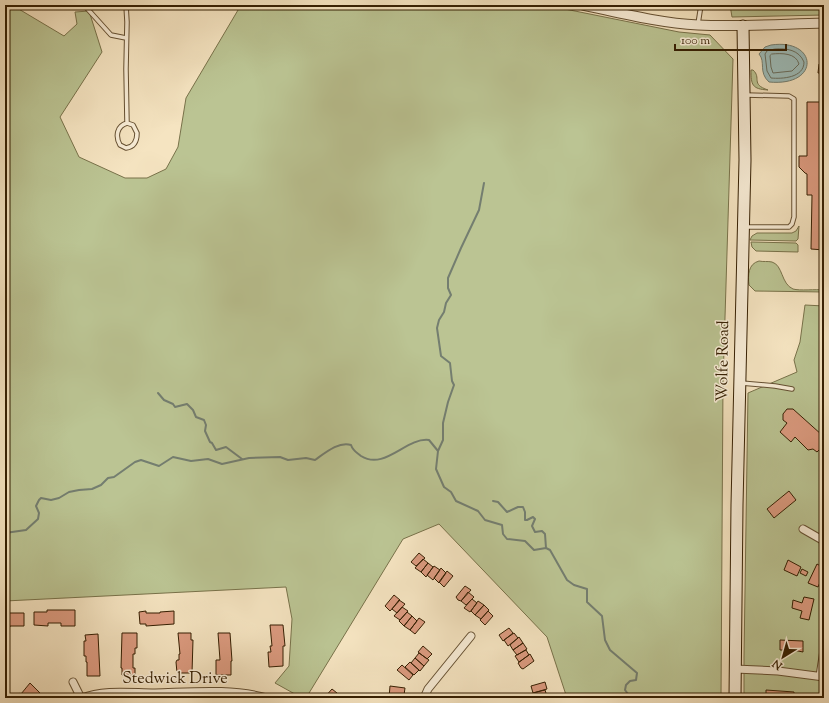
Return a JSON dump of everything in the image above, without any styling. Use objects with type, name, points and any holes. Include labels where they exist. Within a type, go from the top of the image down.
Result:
[{"type":"main road","name":"Wolfe Road","points":[[735,698],[739,383],[743,226],[743,26]]},
{"type":"street","points":[[583,5],[642,18],[697,25],[743,26],[824,23]]},
{"type":"street","points":[[803,529],[824,541]]},
{"type":"street","points":[[424,698],[428,689],[471,636]]},
{"type":"street","points":[[735,669],[778,671],[822,676],[824,650]]},
{"type":"street","points":[[73,682],[81,698]]},
{"type":"street","name":"Stedwick Drive","points":[[81,698],[116,693],[203,692],[235,693],[267,698]]},
{"type":"lane","points":[[84,5],[111,35],[126,38]]},
{"type":"lane","points":[[126,5],[127,123]]},
{"type":"lane","points":[[697,25],[701,5]]},
{"type":"lane","points":[[743,226],[786,227],[791,226],[792,224],[794,217],[795,103],[794,98],[789,96],[744,95]]},
{"type":"lane","points":[[127,123],[133,125],[138,133],[134,143],[130,147],[126,148],[120,145],[117,135],[119,128],[127,123]]},
{"type":"lane","points":[[739,383],[792,389]]},
{"type":"green space","points":[[5,5],[12,5],[64,36],[77,24],[75,12],[89,11],[102,52],[60,117],[79,157],[125,178],[147,178],[166,169],[178,147],[186,98],[241,5],[545,5],[679,32],[710,35],[733,59],[723,382],[721,698],[567,698],[547,637],[439,524],[403,539],[306,698],[302,698],[275,683],[289,666],[292,619],[286,587],[5,601]]},
{"type":"green space","points":[[730,5],[824,5],[824,15],[732,17]]},
{"type":"green space","points":[[751,70],[753,70],[757,76],[759,85],[768,90],[759,89],[752,83]]},
{"type":"green space","points":[[799,226],[798,239],[796,241],[750,240],[752,236],[757,233],[792,233],[796,231]]},
{"type":"green space","points":[[751,242],[796,243],[798,245],[798,252],[756,251],[752,247]]},
{"type":"green space","points":[[755,262],[772,262],[776,264],[786,283],[793,289],[824,290],[824,292],[755,291],[749,285],[749,274],[751,267]]},
{"type":"green space","points":[[805,305],[824,306],[824,698],[744,698],[748,393],[797,372],[794,360],[800,342]]},
{"type":"water","points":[[771,45],[787,45],[798,49],[805,55],[807,63],[805,71],[798,77],[786,82],[769,82],[764,75],[762,60],[759,54],[765,47]]},
{"type":"building","points":[[819,64],[823,64],[823,73],[818,73]]},
{"type":"building","points":[[807,102],[824,102],[824,250],[811,249],[812,195],[807,195],[807,174],[799,167],[799,156],[807,156]]},
{"type":"building","points":[[787,409],[793,409],[822,435],[824,445],[817,452],[813,449],[808,450],[795,437],[791,442],[780,432],[787,423],[783,420],[783,414]]},
{"type":"building","points":[[789,491],[796,500],[774,518],[767,509]]},
{"type":"building","points":[[419,553],[425,558],[416,566],[411,562]]},
{"type":"building","points":[[423,559],[428,563],[421,572],[415,568]]},
{"type":"building","points":[[788,560],[801,567],[797,576],[784,570]]},
{"type":"building","points":[[428,563],[433,567],[426,577],[421,572]]},
{"type":"building","points":[[817,564],[824,568],[824,573],[818,587],[808,583]]},
{"type":"building","points":[[434,566],[440,570],[433,580],[427,575]]},
{"type":"building","points":[[441,568],[446,573],[439,583],[434,578]]},
{"type":"building","points":[[802,569],[808,572],[806,576],[800,573]]},
{"type":"building","points":[[447,571],[453,576],[444,587],[439,582]]},
{"type":"building","points":[[465,586],[471,590],[461,601],[458,600],[456,597]]},
{"type":"building","points":[[468,592],[474,597],[466,605],[461,601]]},
{"type":"building","points":[[394,595],[400,600],[390,611],[385,606]]},
{"type":"building","points":[[804,597],[814,599],[809,620],[800,618],[802,611],[792,608],[793,600],[802,603]]},
{"type":"building","points":[[472,599],[477,603],[470,612],[464,608]]},
{"type":"building","points":[[399,600],[405,604],[397,613],[392,609]]},
{"type":"building","points":[[478,601],[484,605],[475,615],[471,611]]},
{"type":"building","points":[[484,605],[489,610],[481,619],[475,615]]},
{"type":"building","points":[[402,607],[408,611],[400,620],[394,616]]},
{"type":"building","points":[[47,610],[75,610],[75,626],[61,626],[61,623],[48,623],[48,626],[34,625],[34,612],[47,612]]},
{"type":"building","points":[[146,611],[146,613],[160,613],[174,611],[174,624],[146,626],[146,624],[140,624],[139,612]]},
{"type":"building","points":[[488,611],[493,616],[485,625],[480,620]]},
{"type":"building","points":[[407,612],[412,616],[404,626],[399,621]]},
{"type":"building","points":[[9,613],[24,613],[24,626],[10,626],[5,628],[5,615],[9,615]]},
{"type":"building","points":[[412,616],[417,621],[410,630],[404,626]]},
{"type":"building","points":[[419,618],[425,622],[415,634],[410,630]]},
{"type":"building","points":[[270,625],[283,625],[285,646],[283,646],[283,666],[269,667],[268,652],[271,652],[270,646],[272,646]]},
{"type":"building","points":[[509,628],[513,633],[503,641],[499,635]]},
{"type":"building","points":[[122,633],[137,633],[137,648],[135,648],[135,654],[133,654],[133,668],[135,668],[135,675],[122,675]]},
{"type":"building","points":[[178,633],[191,633],[191,640],[193,640],[192,673],[177,673],[176,662],[179,660],[180,654]]},
{"type":"building","points":[[218,633],[230,633],[232,661],[231,675],[216,675],[216,660],[220,660]]},
{"type":"building","points":[[514,633],[518,638],[508,646],[504,640]]},
{"type":"building","points":[[98,634],[100,676],[87,676],[87,662],[86,656],[84,656],[84,641],[86,641],[85,635]]},
{"type":"building","points":[[519,637],[523,643],[513,650],[510,645]]},
{"type":"building","points":[[780,640],[803,641],[803,652],[780,650]]},
{"type":"building","points":[[523,643],[527,649],[517,655],[513,650]]},
{"type":"building","points":[[423,646],[432,654],[427,659],[418,652]]},
{"type":"building","points":[[526,650],[529,655],[519,662],[515,656]]},
{"type":"building","points":[[419,653],[429,660],[424,666],[415,658]]},
{"type":"building","points":[[530,654],[534,661],[523,669],[521,668],[518,663]]},
{"type":"building","points":[[415,658],[424,666],[420,671],[411,663]]},
{"type":"building","points":[[410,662],[419,670],[414,675],[405,667]]},
{"type":"building","points":[[402,665],[413,675],[409,680],[397,670]]},
{"type":"building","points":[[545,682],[547,689],[533,693],[531,686]]},
{"type":"building","points":[[30,683],[40,693],[35,698],[14,698],[20,693],[21,694]]},
{"type":"building","points":[[390,686],[405,688],[404,695],[402,695],[401,698],[389,698]]},
{"type":"building","points":[[332,689],[337,693],[336,694],[341,698],[324,698]]},
{"type":"building","points":[[545,690],[547,696],[534,698],[533,693]]},
{"type":"building","points":[[766,690],[794,692],[794,698],[766,698]]},
{"type":"building","points":[[813,694],[824,696],[824,698],[812,698]]},
{"type":"waterway","points":[[438,451],[443,440],[443,423],[454,385],[452,381],[450,363],[441,356],[437,328],[446,303],[451,295],[448,288],[448,278],[479,210],[484,183]]},
{"type":"waterway","points":[[158,393],[164,400],[173,404],[175,407],[187,404],[193,410],[196,417],[204,420],[206,425],[205,431],[216,450],[226,447],[242,459]]},
{"type":"waterway","points":[[5,533],[26,530],[38,519],[39,513],[36,506],[41,498],[51,500],[59,498],[69,492],[92,489],[101,485],[108,478],[114,477],[135,462],[141,460],[159,466],[173,457],[191,461],[208,459],[222,464],[249,458],[280,457],[288,460],[306,458],[315,460],[332,448],[346,444],[351,445],[361,456],[370,459],[379,459],[387,457],[412,443],[420,440],[429,440],[438,451],[436,469],[444,487],[451,492],[456,501],[478,511],[485,520],[502,525],[503,534],[507,539],[525,541],[534,550],[546,548],[550,550],[567,580],[574,585],[587,589],[587,602],[602,616],[605,640],[610,650],[637,673],[636,680],[630,681],[626,685],[625,690],[631,698]]},
{"type":"waterway","points":[[493,501],[498,502],[507,512],[518,507],[523,507],[525,512],[525,520],[533,517],[535,519],[532,526],[535,532],[542,531],[545,534],[546,548]]}]
